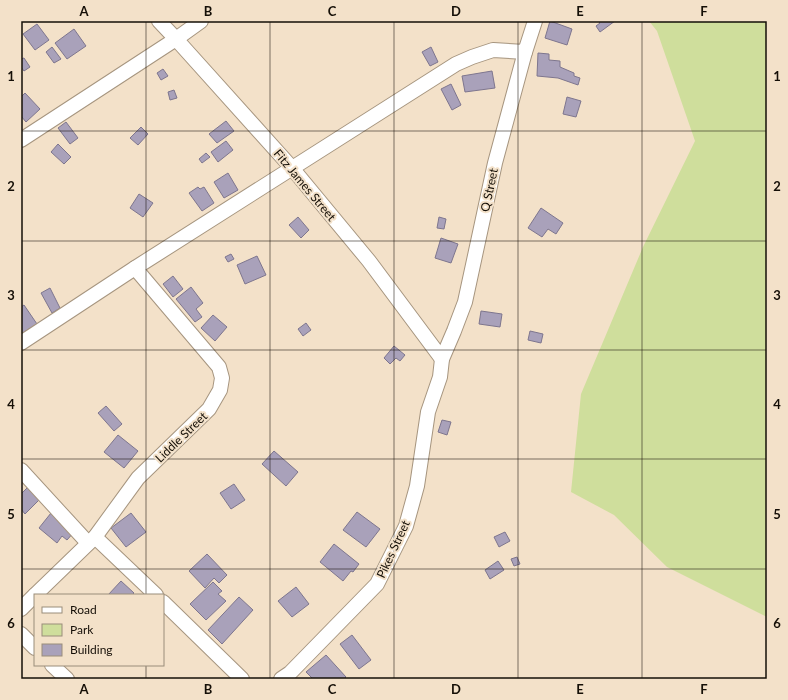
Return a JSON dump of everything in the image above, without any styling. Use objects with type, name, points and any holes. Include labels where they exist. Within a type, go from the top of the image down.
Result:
[{"type":"street","name":"Fitz James Street","points":[[159,21],[292,168],[369,261],[442,358]]},
{"type":"street","points":[[21,140],[176,39],[201,21]]},
{"type":"street","name":"Q Street","points":[[442,358],[465,302],[495,163],[525,52],[535,21]]},
{"type":"street","points":[[21,343],[135,268],[456,64],[472,56],[493,50],[525,52]]},
{"type":"street","name":"Liddle Street","points":[[36,594],[92,540],[138,478],[209,409],[220,390],[222,378],[219,367],[135,268]]},
{"type":"street","name":"Pikes Street","points":[[281,679],[290,673],[377,584],[406,526],[417,486],[428,412],[440,377],[442,358]]},
{"type":"street","points":[[21,470],[92,540],[155,594]]},
{"type":"street","name":"Liddle Street","points":[[21,609],[34,596]]},
{"type":"street","points":[[164,603],[242,679]]},
{"type":"street","points":[[21,634],[34,647]]},
{"type":"street","points":[[53,666],[67,679]]},
{"type":"green space","points":[[649,21],[767,21],[767,617],[667,567],[614,515],[571,492],[581,394],[643,247],[695,141],[657,31]]},
{"type":"building","points":[[550,21],[572,29],[567,45],[545,38]]},
{"type":"building","points":[[598,21],[615,21],[600,32],[596,26],[600,23]]},
{"type":"building","points":[[37,24],[49,40],[35,50],[23,34]]},
{"type":"building","points":[[74,29],[86,46],[67,59],[55,43]]},
{"type":"building","points":[[52,47],[61,59],[54,63],[46,52]]},
{"type":"building","points":[[431,47],[438,62],[430,66],[422,52]]},
{"type":"building","points":[[538,53],[549,54],[549,60],[560,61],[560,67],[574,73],[574,76],[580,78],[578,85],[558,78],[537,76]]},
{"type":"building","points":[[24,58],[30,67],[24,71],[21,67],[21,59]]},
{"type":"building","points":[[163,69],[168,76],[161,80],[157,73]]},
{"type":"building","points":[[492,71],[495,88],[465,92],[462,76]]},
{"type":"building","points":[[451,84],[461,105],[452,110],[441,89]]},
{"type":"building","points":[[174,90],[177,98],[170,100],[168,92]]},
{"type":"building","points":[[25,93],[40,109],[26,122],[21,116],[21,97]]},
{"type":"building","points":[[567,97],[581,101],[576,117],[563,114]]},
{"type":"building","points":[[226,121],[234,131],[217,143],[209,134]]},
{"type":"building","points":[[66,122],[78,138],[70,144],[58,128]]},
{"type":"building","points":[[141,127],[148,134],[138,145],[130,138]]},
{"type":"building","points":[[226,141],[233,150],[218,162],[211,152]]},
{"type":"building","points":[[58,144],[71,157],[64,164],[51,152]]},
{"type":"building","points":[[206,153],[210,157],[202,163],[199,159]]},
{"type":"building","points":[[228,173],[238,190],[224,198],[214,182]]},
{"type":"building","points":[[198,187],[200,189],[204,187],[214,203],[202,211],[189,193]]},
{"type":"building","points":[[139,194],[153,203],[143,217],[130,208]]},
{"type":"building","points":[[541,208],[563,223],[556,234],[548,229],[542,237],[528,228]]},
{"type":"building","points":[[298,217],[309,230],[301,238],[289,225]]},
{"type":"building","points":[[439,217],[446,219],[444,229],[437,228]]},
{"type":"building","points":[[441,238],[458,244],[451,263],[435,258]]},
{"type":"building","points":[[231,254],[234,259],[228,262],[225,257]]},
{"type":"building","points":[[257,256],[266,275],[245,284],[237,265]]},
{"type":"building","points":[[173,276],[183,289],[173,297],[163,284]]},
{"type":"building","points":[[191,287],[203,303],[196,309],[202,317],[195,322],[176,299]]},
{"type":"building","points":[[50,288],[60,308],[52,313],[41,293]]},
{"type":"building","points":[[24,305],[37,324],[21,334],[21,307]]},
{"type":"building","points":[[481,311],[502,314],[500,327],[479,324]]},
{"type":"building","points":[[213,315],[227,327],[215,341],[201,328]]},
{"type":"building","points":[[306,323],[311,330],[303,336],[298,329]]},
{"type":"building","points":[[530,331],[543,334],[541,343],[528,340]]},
{"type":"building","points":[[394,346],[405,355],[400,361],[396,358],[390,364],[384,358]]},
{"type":"building","points":[[106,406],[122,424],[114,431],[98,413]]},
{"type":"building","points":[[442,420],[451,422],[447,435],[438,432]]},
{"type":"building","points":[[118,435],[138,451],[124,468],[104,452]]},
{"type":"building","points":[[274,451],[298,472],[286,486],[262,464]]},
{"type":"building","points":[[234,484],[245,500],[231,509],[220,493]]},
{"type":"building","points":[[28,487],[40,499],[25,514],[21,509],[21,494]]},
{"type":"building","points":[[357,512],[380,529],[366,547],[343,530]]},
{"type":"building","points":[[51,513],[74,532],[67,540],[62,536],[57,543],[39,528]]},
{"type":"building","points":[[131,513],[146,532],[126,547],[111,528]]},
{"type":"building","points":[[505,532],[510,541],[499,547],[494,537]]},
{"type":"building","points":[[334,544],[359,564],[343,581],[320,562]]},
{"type":"building","points":[[207,554],[227,575],[219,583],[214,578],[205,588],[189,571]]},
{"type":"building","points":[[517,557],[520,564],[514,566],[511,559]]},
{"type":"building","points":[[498,561],[504,570],[490,579],[485,570]]},
{"type":"building","points":[[121,581],[134,593],[133,594],[109,594]]},
{"type":"building","points":[[213,582],[222,591],[218,594],[226,601],[206,620],[190,604]]},
{"type":"building","points":[[296,587],[309,604],[292,617],[278,601]]},
{"type":"building","points":[[239,597],[253,610],[222,644],[208,630]]},
{"type":"building","points":[[352,635],[371,660],[359,669],[340,644]]},
{"type":"building","points":[[326,655],[346,677],[344,679],[313,679],[306,672]]}]
